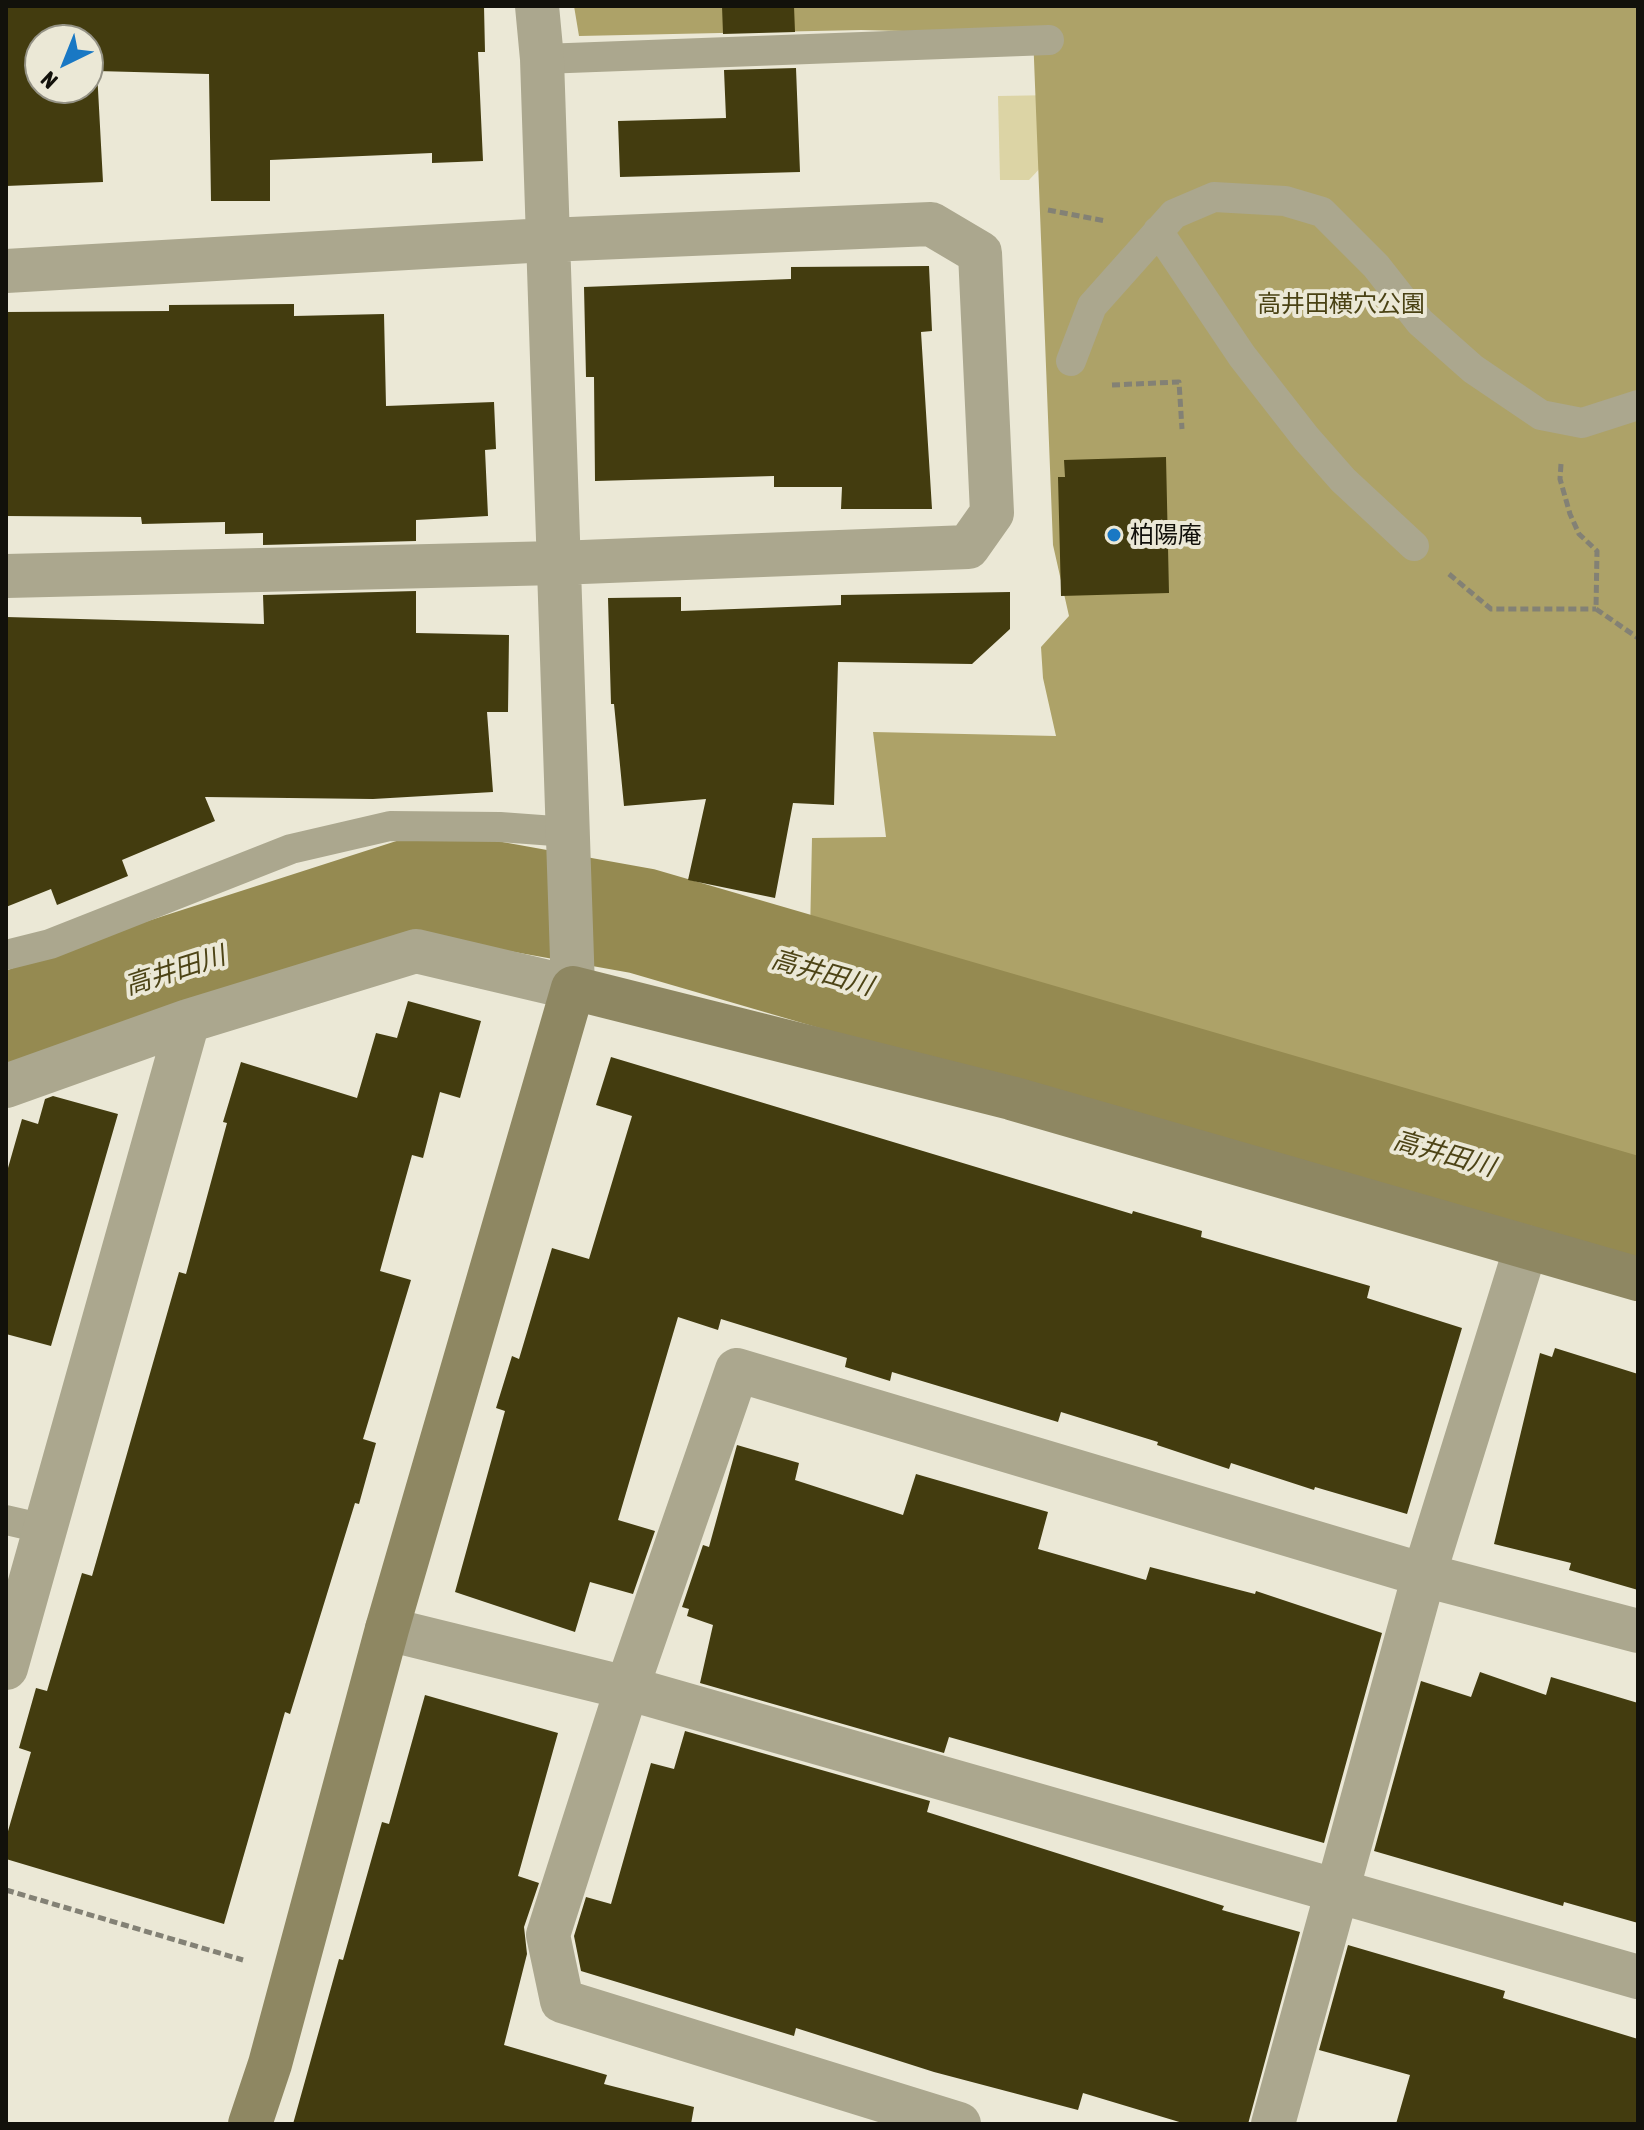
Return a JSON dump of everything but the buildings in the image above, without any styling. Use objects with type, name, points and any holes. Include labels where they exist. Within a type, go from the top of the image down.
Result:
[{"type":"street","points":[[250,2124],[387,1629],[573,988],[542,59],[537,6]]},
{"type":"street","points":[[6,271],[547,240],[931,224],[980,253],[992,513],[968,547],[557,563],[6,576]]},
{"type":"street","points":[[6,1086],[188,1021],[416,951],[1011,1098],[1638,1279]]},
{"type":"street","points":[[6,1668],[25,1525],[188,1021]]},
{"type":"street","points":[[1273,2124],[1424,1575],[1526,1247]]},
{"type":"street","points":[[959,2124],[562,2001],[548,1935],[627,1688],[737,1370],[1424,1575],[1638,1631]]},
{"type":"street","points":[[387,1629],[627,1688],[1638,1977]]},
{"type":"lane","points":[[542,59],[1049,40]]},
{"type":"lane","points":[[1071,361],[1092,306],[1174,214],[1214,197],[1285,201],[1322,212],[1376,266],[1420,322],[1473,369],[1541,415],[1582,423],[1638,405]]},
{"type":"lane","points":[[1158,231],[1242,356],[1306,438],[1343,480],[1414,546]]},
{"type":"lane","points":[[6,955],[50,944],[291,849],[390,826],[500,827],[568,832]]},
{"type":"path","points":[[1103,385],[1179,382],[1182,429]]},
{"type":"path","points":[[1565,420],[1560,479],[1579,534],[1597,551],[1596,609]]},
{"type":"path","points":[[1414,546],[1491,609],[1596,609],[1638,638]]},
{"type":"path","points":[[6,1890],[293,1975]]},
{"type":"shaded area","points":[[1056,95],[1057,150],[1029,180],[1000,180],[998,96]]},
{"type":"green space","name":"高井田横穴公園","points":[[574,6],[1638,6],[1638,1168],[1520,1130],[1428,1110],[1357,1089],[1267,1071],[1076,1002],[810,935],[812,838],[886,837],[873,732],[1056,736],[1043,678],[1041,647],[1069,616],[1053,545],[1033,34],[861,30],[579,36]]},
{"type":"waterway","name":"高井田川","points":[[6,1027],[122,985],[436,884],[642,921],[1638,1211]]},
{"type":"place","name":"柏陽庵","points":[[1114,535]]}]
